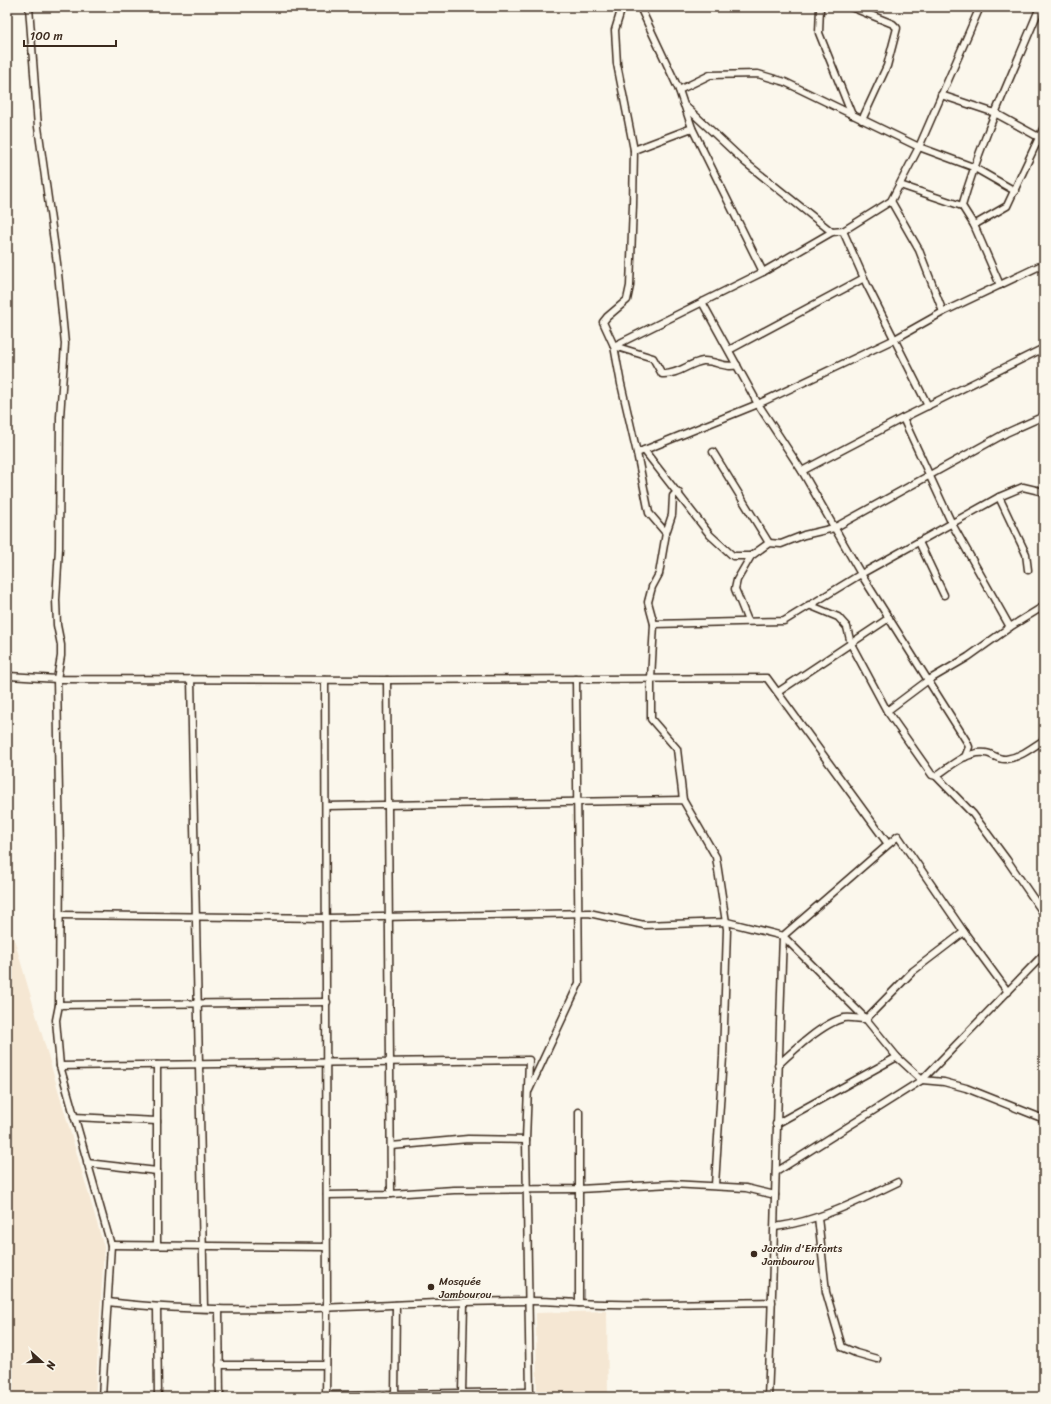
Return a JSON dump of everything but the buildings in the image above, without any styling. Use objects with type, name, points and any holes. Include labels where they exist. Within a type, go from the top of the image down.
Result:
[{"type":"street","points":[[29,7],[38,127],[57,264],[65,344],[60,417],[59,548],[56,600],[57,625],[61,645],[61,656],[57,679],[60,915],[59,1005],[56,1020],[60,1066],[110,1245],[102,1397]]},
{"type":"street","points":[[622,7],[615,30],[617,64],[634,150],[630,286],[627,300],[607,316],[604,322],[614,346],[621,384],[638,453],[649,513],[666,533]]},
{"type":"street","points":[[640,7],[679,90],[692,128],[763,272]]},
{"type":"street","points":[[820,7],[819,33],[852,115]]},
{"type":"street","points":[[851,7],[893,24],[897,28],[887,66],[862,120]]},
{"type":"street","points":[[614,346],[763,272],[832,232],[843,231],[891,201],[919,147],[980,7]]},
{"type":"street","points":[[962,206],[973,167],[1040,7]]},
{"type":"street","points":[[679,90],[710,75],[758,74],[785,82],[919,147],[973,167],[1015,191]]},
{"type":"street","points":[[941,95],[995,113],[1042,139]]},
{"type":"street","points":[[684,105],[746,163],[832,232]]},
{"type":"street","points":[[974,225],[1006,206],[1042,139],[1044,126]]},
{"type":"street","points":[[634,150],[692,128]]},
{"type":"street","points":[[900,185],[962,206],[974,225],[1000,285]]},
{"type":"street","points":[[891,201],[919,250],[943,312]]},
{"type":"street","points":[[843,231],[864,278],[928,406]]},
{"type":"street","points":[[638,453],[758,404],[895,339],[943,312],[1044,264]]},
{"type":"street","points":[[729,350],[864,278]]},
{"type":"street","points":[[702,302],[758,404],[802,471],[861,574],[927,681],[967,742],[969,747],[965,757]]},
{"type":"street","points":[[614,346],[653,358],[662,374],[669,375],[704,361],[730,367],[737,365]]},
{"type":"street","points":[[802,471],[903,418],[1044,348]]},
{"type":"street","points":[[748,621],[735,589],[737,580],[751,556],[769,543],[781,544],[804,534],[834,528],[931,476],[1006,433],[1044,416]]},
{"type":"street","points":[[903,418],[952,524],[1010,627]]},
{"type":"street","points":[[644,450],[679,493],[710,535],[733,556],[751,556]]},
{"type":"street","points":[[713,452],[769,543]]},
{"type":"street","points":[[654,624],[784,621],[861,574],[999,497],[1023,488],[1044,492]]},
{"type":"street","points":[[679,493],[676,493],[673,496],[672,515],[666,533],[659,574],[652,587],[648,602],[654,624],[651,679],[651,719],[677,750],[683,800],[716,857],[727,922],[715,1185]]},
{"type":"street","points":[[999,497],[1026,554],[1028,570]]},
{"type":"street","points":[[919,542],[944,595]]},
{"type":"street","points":[[809,606],[838,617],[847,627],[851,644],[887,711],[929,772],[936,776],[973,814],[1044,914]]},
{"type":"street","points":[[887,711],[927,681],[968,657],[1010,627],[1044,606]]},
{"type":"street","points":[[778,692],[889,618]]},
{"type":"street","points":[[9,676],[57,679],[325,680],[768,678],[888,844]]},
{"type":"street","points":[[191,679],[204,1308]]},
{"type":"street","points":[[529,1091],[579,982],[576,679]]},
{"type":"street","points":[[60,1066],[199,1065],[327,1063],[390,1062],[529,1060],[526,1140],[530,1395],[462,1393],[444,1395],[326,1396],[327,1308],[326,1247],[327,1195],[327,1063],[327,1002],[327,918],[325,680]]},
{"type":"street","points":[[387,680],[392,1194]]},
{"type":"street","points":[[936,776],[965,757],[982,753],[1000,759],[1010,758],[1022,755],[1044,740]]},
{"type":"street","points":[[326,806],[683,800]]},
{"type":"street","points":[[768,1397],[775,1227],[776,1124],[783,936],[898,836],[964,932],[1008,992]]},
{"type":"street","points":[[60,915],[327,918],[589,913],[644,925],[727,922],[783,936],[866,1019],[897,1057],[922,1080],[944,1082],[966,1088],[1044,1119]]},
{"type":"street","points":[[778,1065],[802,1044],[833,1023],[845,1018],[866,1019],[913,971],[964,932]]},
{"type":"street","points":[[776,1172],[922,1080],[1044,954]]},
{"type":"street","points":[[59,1005],[327,1002]]},
{"type":"street","points":[[776,1124],[897,1057]]},
{"type":"street","points":[[157,1065],[157,1246]]},
{"type":"street","points":[[579,1112],[580,1303]]},
{"type":"street","points":[[74,1117],[157,1121]]},
{"type":"street","points":[[391,1146],[468,1139],[526,1140]]},
{"type":"street","points":[[87,1163],[157,1171]]},
{"type":"street","points":[[775,1227],[795,1224],[818,1217],[853,1204],[898,1182]]},
{"type":"street","points":[[327,1195],[392,1194],[454,1190],[579,1189],[671,1184],[715,1185],[746,1188],[776,1195]]},
{"type":"street","points":[[818,1217],[826,1292],[842,1347],[877,1359]]},
{"type":"street","points":[[110,1245],[326,1247]]},
{"type":"street","points":[[108,1302],[157,1308],[219,1309],[327,1308],[529,1301],[580,1303],[772,1302]]},
{"type":"street","points":[[462,1393],[464,1304]]},
{"type":"street","points":[[395,1396],[396,1305]]},
{"type":"street","points":[[157,1308],[158,1397]]},
{"type":"street","points":[[219,1309],[220,1397]]},
{"type":"street","points":[[220,1365],[326,1365]]},
{"type":"shaded area","points":[[7,915],[104,1247],[95,1397],[7,1397]]},
{"type":"shaded area","points":[[607,1311],[608,1397],[537,1397],[536,1313]]},
{"type":"place","name":"Jardin d'Enfants Jambourou","points":[[754,1254]]},
{"type":"place","name":"Mosquée Jambourou","points":[[431,1287]]}]
